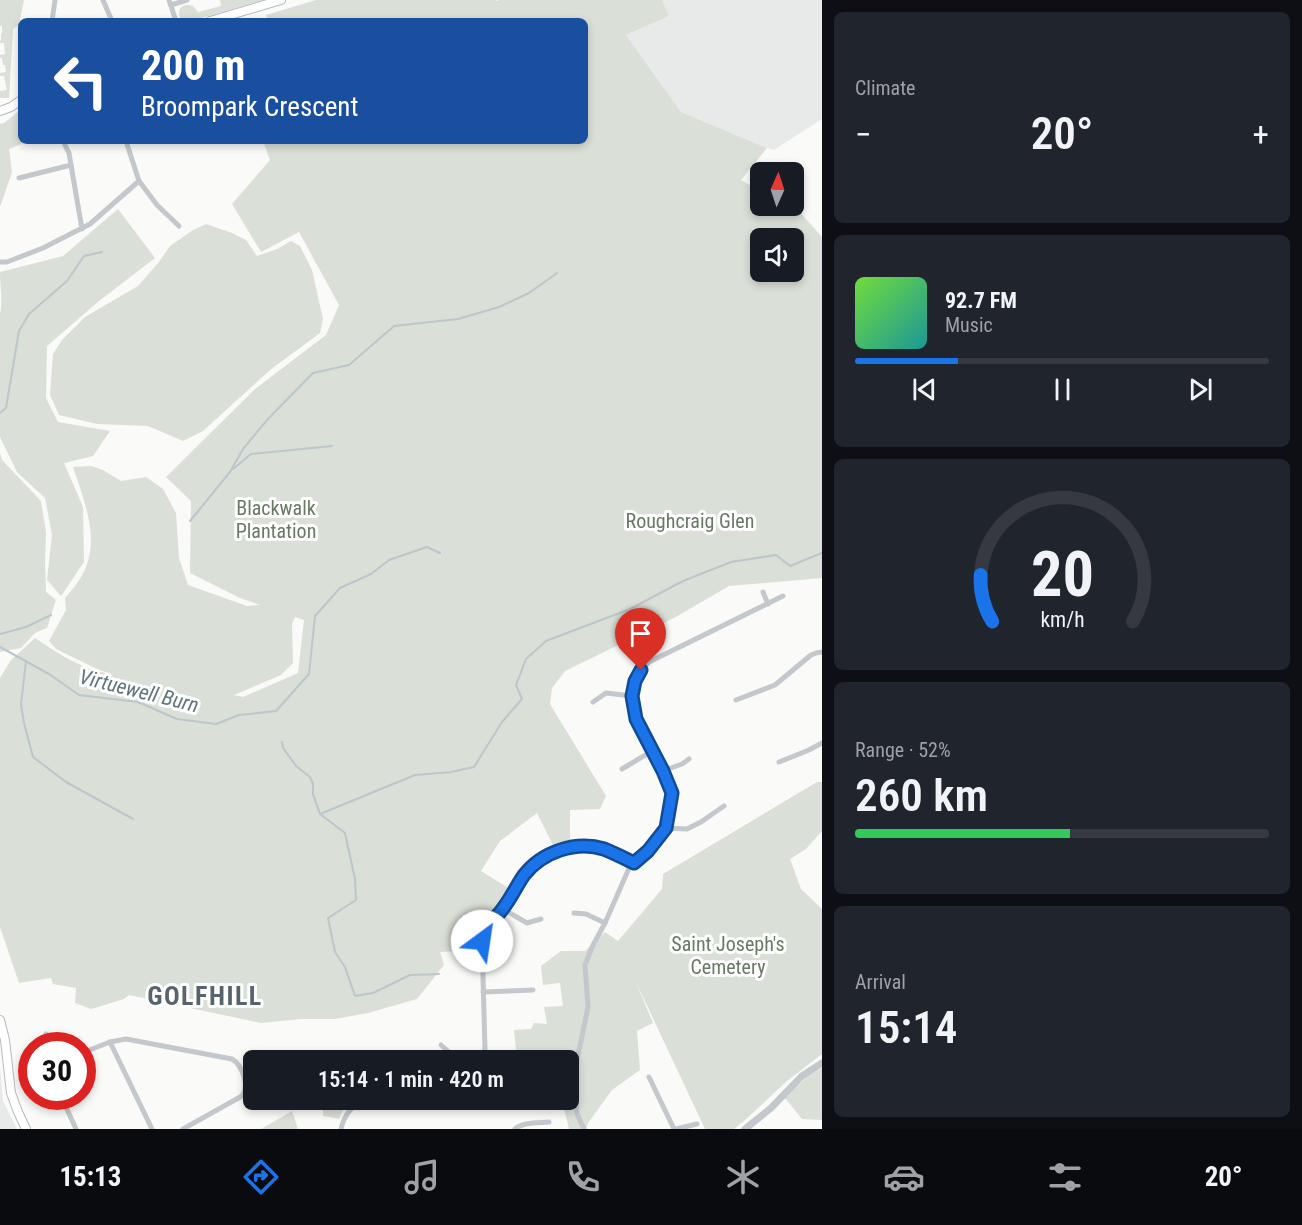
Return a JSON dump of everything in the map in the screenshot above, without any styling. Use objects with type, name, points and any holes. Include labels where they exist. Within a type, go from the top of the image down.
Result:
[{"type":"main road","points":[[220,18],[281,0]]},
{"type":"main road","points":[[0,111],[18,102]]},
{"type":"main road","points":[[0,1020],[11,1093],[26,1129]]},
{"type":"street","points":[[53,18],[56,0]]},
{"type":"street","points":[[103,0],[111,18]]},
{"type":"street","points":[[175,18],[170,3],[188,0]]},
{"type":"street","points":[[64,144],[69,153],[81,229]]},
{"type":"street","points":[[127,144],[140,181],[157,205],[179,226]]},
{"type":"street","points":[[19,178],[71,165]]},
{"type":"street","points":[[0,262],[7,262],[43,248],[90,224],[140,181]]},
{"type":"street","points":[[763,592],[768,604]]},
{"type":"street","points":[[584,1129],[577,1114],[575,1096],[576,1065],[588,1007],[585,965],[630,866],[648,851],[666,828],[672,793],[636,719],[632,696],[635,681],[649,662],[783,596]]},
{"type":"street","points":[[736,700],[776,685],[811,655],[822,652]]},
{"type":"street","points":[[593,702],[606,693],[632,696]]},
{"type":"street","points":[[779,762],[822,743]]},
{"type":"street","points":[[622,769],[652,751]]},
{"type":"street","points":[[663,771],[689,759]]},
{"type":"street","points":[[666,828],[687,829],[724,806]]},
{"type":"street","points":[[485,1050],[482,941],[487,926],[503,909],[525,874],[540,859],[551,853],[583,846],[602,849],[634,863]]},
{"type":"street","points":[[503,909],[527,923],[541,920]]},
{"type":"street","points":[[574,913],[586,914],[605,923]]},
{"type":"street","points":[[483,992],[533,990]]},
{"type":"street","points":[[96,1048],[126,1039],[232,1059],[237,1062],[246,1086],[242,1096],[183,1129]]},
{"type":"street","points":[[110,1042],[152,1129]]},
{"type":"street","points":[[441,1045],[447,1050]]},
{"type":"street","points":[[745,1129],[771,1108],[802,1076],[822,1063]]},
{"type":"street","points":[[649,1077],[675,1129],[697,1124]]},
{"type":"street","points":[[67,1110],[76,1129]]},
{"type":"street","points":[[341,1129],[350,1110]]},
{"type":"street","points":[[515,1129],[517,1126],[535,1126],[549,1122]]},
{"type":"shaded area","points":[[662,0],[822,0],[822,119],[774,150],[681,112],[626,35],[669,16]]},
{"type":"shaded area","points":[[0,1067],[3,1101],[17,1129],[0,1129]]},
{"type":"green space","points":[[0,0],[24,0],[18,26],[13,29],[9,98],[0,98],[0,91],[7,90],[4,76],[0,76],[0,73],[6,72],[2,58],[0,58],[0,55],[5,54],[4,43],[0,43],[2,26],[0,26]]},
{"type":"green space","points":[[220,0],[264,0],[201,18],[180,18],[179,14],[180,8],[185,5],[193,6],[198,12],[221,6]]},
{"type":"green space","points":[[316,0],[662,0],[669,16],[626,35],[681,112],[767,148],[756,162],[750,162],[750,169],[741,180],[750,185],[750,216],[803,216],[822,237],[822,578],[729,586],[674,618],[565,671],[552,688],[550,704],[606,796],[600,809],[570,810],[570,842],[554,847],[537,813],[500,841],[481,871],[510,889],[482,928],[475,950],[440,952],[444,965],[417,999],[368,1013],[335,1019],[301,1019],[261,1023],[129,995],[124,999],[91,1009],[75,1003],[76,988],[53,984],[51,978],[19,983],[0,927],[0,678],[11,660],[35,638],[82,666],[113,674],[99,670],[56,649],[49,641],[66,610],[65,598],[82,576],[90,554],[88,516],[73,467],[91,466],[121,481],[146,477],[163,489],[176,513],[179,558],[188,585],[247,606],[260,605],[240,598],[190,573],[191,501],[166,477],[255,389],[326,335],[339,305],[299,232],[261,252],[232,204],[270,160],[264,144],[588,144],[588,18],[267,18],[266,15]],"holes":[[[295,617],[304,620],[298,673],[243,697],[234,695],[281,675],[293,663],[292,624]]]},
{"type":"green space","points":[[18,112],[18,144],[21,144],[9,149],[12,172],[0,207],[0,124]]},
{"type":"green space","points":[[118,209],[155,258],[99,301],[47,346],[46,398],[58,422],[110,431],[93,456],[64,463],[83,507],[84,562],[61,596],[47,580],[52,535],[45,498],[17,472],[0,437],[0,272],[63,256]]},
{"type":"green space","points":[[206,224],[246,240],[257,256],[291,241],[300,246],[312,270],[323,319],[320,333],[270,370],[203,431],[183,441],[148,426],[97,424],[59,415],[50,395],[53,354],[62,340],[85,317],[138,286],[170,246]]},
{"type":"green space","points":[[0,453],[2,460],[41,501],[46,532],[46,592],[56,600],[47,628],[35,633],[21,648],[0,652]]},
{"type":"green space","name":"Saint Joseph's Cemetery","points":[[817,782],[822,782],[822,831],[806,849],[790,859],[801,889],[822,909],[822,1054],[787,1081],[734,1129],[705,1129],[635,980],[653,1023],[637,1031],[640,1070],[612,1090],[586,1129],[569,1129],[564,1110],[579,1110],[579,1050],[516,1050],[514,1030],[531,1029],[534,1023],[547,1024],[544,1007],[563,1006],[560,983],[543,985],[541,966],[561,951],[585,951],[605,932],[618,941],[662,889],[663,874]]},
{"type":"green space","points":[[822,1068],[822,1120],[802,1119],[785,1098],[807,1077]]},
{"type":"green space","points":[[323,1110],[343,1110],[339,1119],[323,1116]]},
{"type":"green space","points":[[292,1111],[298,1129],[261,1129]]},
{"type":"waterway","points":[[0,413],[6,408],[19,331],[29,314],[67,281],[84,256],[102,252]]},
{"type":"waterway","points":[[190,521],[230,472],[243,449],[267,420],[313,373],[349,365],[394,326],[458,319],[499,307],[529,293],[557,273]]},
{"type":"waterway","points":[[233,469],[251,454],[332,446]]},
{"type":"waterway","name":"Virtuewell Burn","points":[[0,647],[49,674],[79,695],[138,702],[177,719],[216,724],[239,715],[276,711],[309,674],[315,616],[340,588],[371,574],[389,560],[427,547],[440,553]]},
{"type":"waterway","points":[[439,974],[410,975],[373,993],[355,996],[345,967],[335,952],[328,918],[356,900],[355,879],[345,833],[320,814],[415,775],[451,772],[474,767],[502,722],[522,699],[516,685],[526,659],[546,641],[630,609],[683,581],[731,562],[776,555],[790,566],[822,553]]},
{"type":"waterway","points":[[0,634],[26,627],[51,615]]},
{"type":"waterway","points":[[26,661],[21,704],[33,757],[66,782],[133,819]]},
{"type":"waterway","points":[[282,742],[283,748],[296,766],[310,777],[320,814]]},
{"type":"district","name":"GOLFHILL","points":[[205,996]]},
{"type":"route","points":[[482,941],[487,926],[503,909],[525,874],[540,859],[551,853],[583,846],[602,849],[634,863],[648,851],[666,828],[672,793],[636,719],[632,696],[635,681],[641,670]]},
{"type":"park label","name":"Blackwalk Plantation","points":[[276,520]]},
{"type":"park label","name":"Roughcraig Glen","points":[[690,521]]}]
